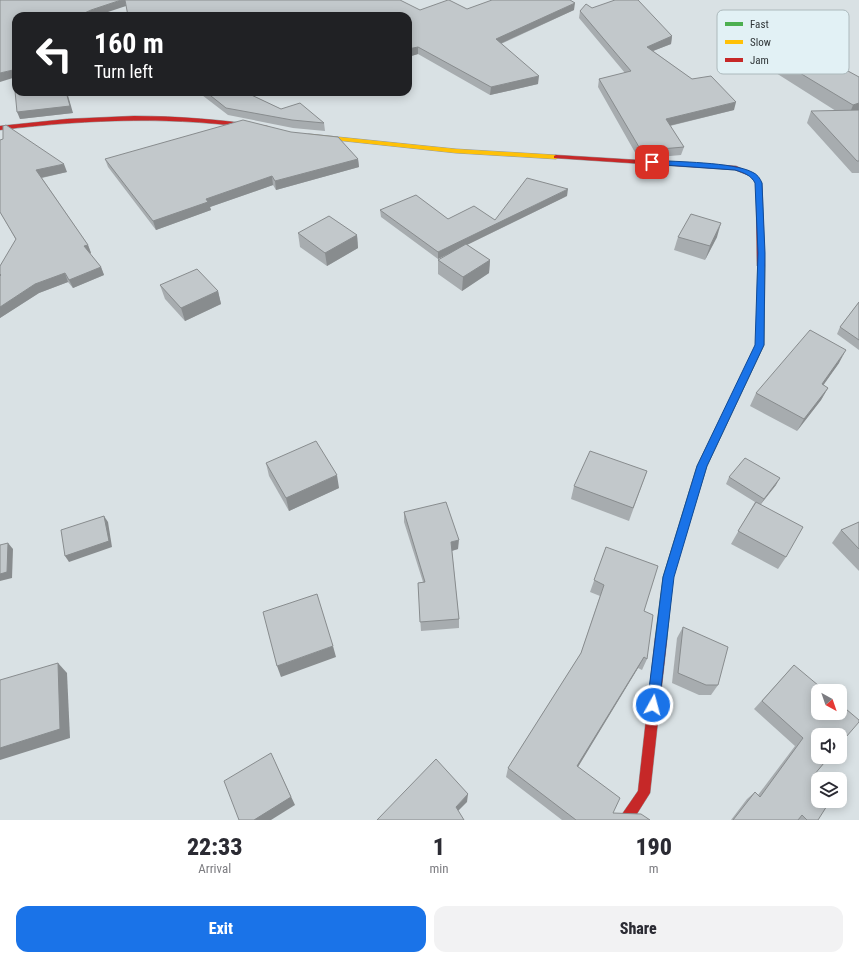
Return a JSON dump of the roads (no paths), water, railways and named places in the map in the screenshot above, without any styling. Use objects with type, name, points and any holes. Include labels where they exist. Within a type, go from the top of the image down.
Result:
[{"type":"street","points":[[0,128],[81,119],[136,116],[182,116],[225,121],[278,131]]},
{"type":"street","points":[[301,135],[464,151],[736,168],[750,173],[759,183],[761,253],[760,345],[702,466],[668,577],[644,793],[625,820]]}]
